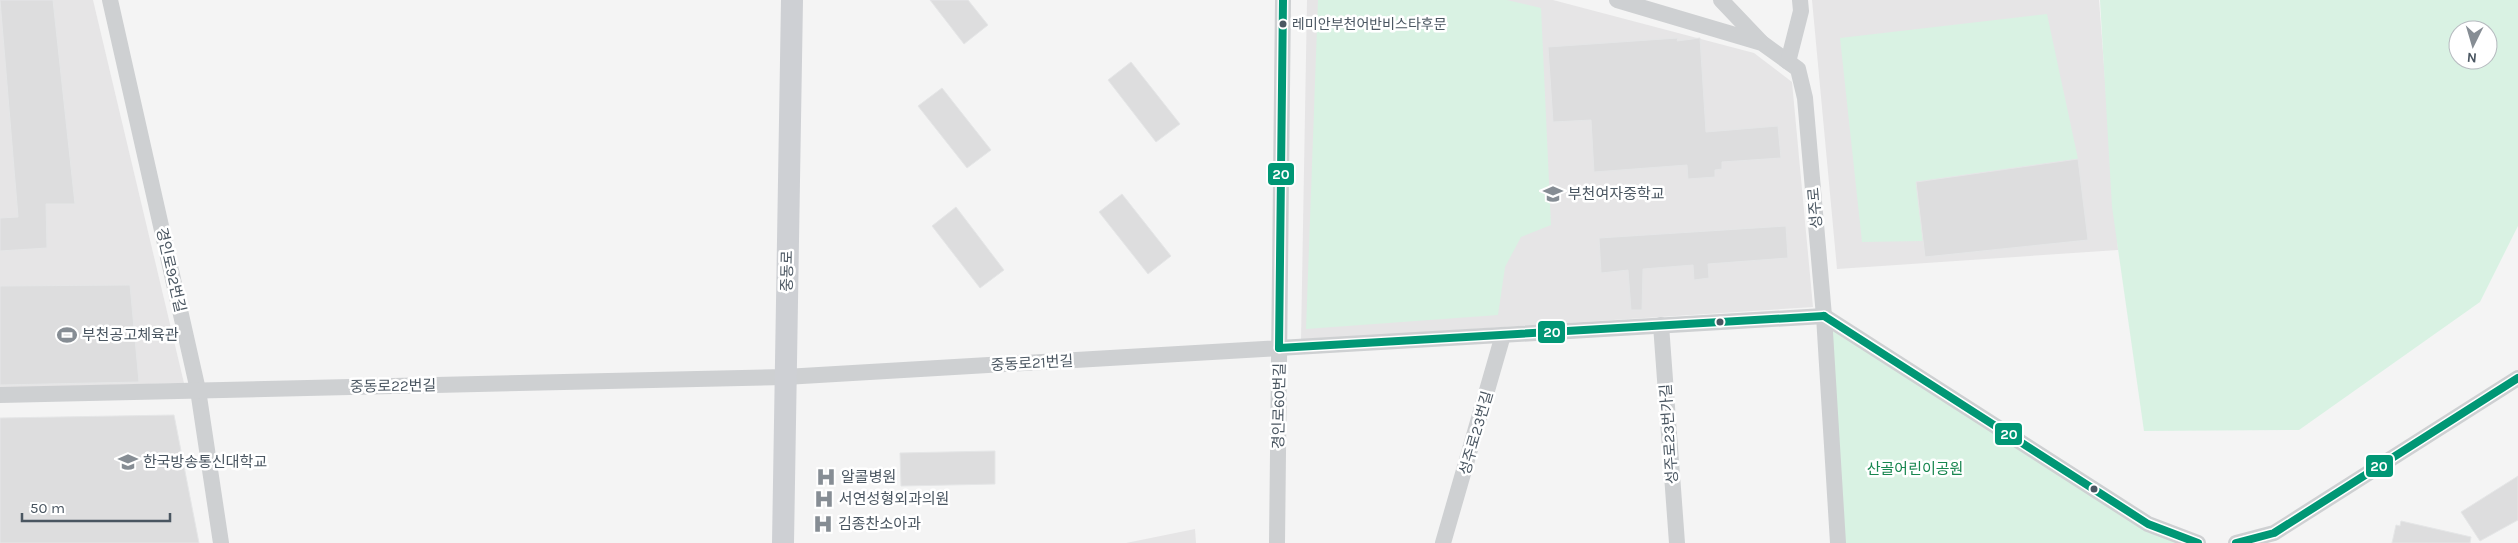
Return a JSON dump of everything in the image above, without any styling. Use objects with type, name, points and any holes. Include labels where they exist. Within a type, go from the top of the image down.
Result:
[{"type":"street","name":"경인로92번길","points":[[110,0],[198,390],[221,543]]},
{"type":"street","name":"중동로","points":[[783,543],[792,0]]},
{"type":"street","name":"경인로60번길","points":[[1277,543],[1283,0]]},
{"type":"street","name":"성주로","points":[[1617,0],[1762,43],[1798,69],[1805,98],[1824,316],[1838,543]]},
{"type":"street","points":[[1721,0],[1762,43]]},
{"type":"street","points":[[1788,62],[1801,11],[1800,0]]},
{"type":"street","points":[[1279,348],[1824,316],[2148,524],[2198,543]]},
{"type":"street","name":"성주로23번가길","points":[[1661,325],[1677,543]]},
{"type":"street","name":"성주로23번길","points":[[1446,537],[1503,335]]},
{"type":"street","name":"중동로21번길","points":[[785,378],[1279,348]]},
{"type":"street","name":"중동로22번길","points":[[0,395],[785,378]]},
{"type":"street","points":[[2236,543],[2274,533],[2518,378]]},
{"type":"shaded area","points":[[0,0],[93,0],[184,383],[0,388]]},
{"type":"shaded area","name":"부천여자중학교","points":[[1307,0],[1553,0],[1754,53],[1792,82],[1813,307],[1301,340]]},
{"type":"shaded area","points":[[1812,0],[2099,0],[2118,250],[1837,269]]},
{"type":"shaded area","points":[[1195,529],[1196,543],[1126,543]]},
{"type":"green space","points":[[1318,0],[1507,0],[1541,8],[1551,225],[1521,237],[1505,267],[1498,315],[1306,329]]},
{"type":"green space","points":[[2100,0],[2518,0],[2518,226],[2480,302],[2299,430],[2144,431],[2112,207]]},
{"type":"green space","points":[[2047,14],[2078,159],[1916,182],[1923,241],[1862,242],[1840,38]]},
{"type":"green space","name":"산골어린이공원","points":[[1831,326],[2183,543],[1843,543]]},
{"type":"building","points":[[0,0],[53,0],[75,204],[46,204],[47,248],[0,251],[0,218],[18,217]]},
{"type":"building","points":[[930,0],[968,0],[988,25],[964,44]]},
{"type":"building","points":[[1678,38],[1677,41],[1700,38],[1706,132],[1778,126],[1781,158],[1722,162],[1722,169],[1715,170],[1715,177],[1688,179],[1687,165],[1594,172],[1591,120],[1553,122],[1548,47]]},
{"type":"building","points":[[1131,62],[1180,124],[1156,142],[1108,80]]},
{"type":"building","points":[[942,88],[991,150],[967,168],[918,106]]},
{"type":"building","points":[[2078,159],[2088,240],[1925,257],[1916,182]]},
{"type":"building","points":[[1122,194],[1171,256],[1148,274],[1099,212]]},
{"type":"building","points":[[956,207],[1004,270],[980,288],[932,226]]},
{"type":"building","points":[[1786,226],[1788,258],[1708,264],[1709,278],[1694,280],[1693,265],[1643,269],[1642,310],[1631,310],[1628,270],[1601,273],[1599,238]]},
{"type":"building","name":"부천공고체육관","points":[[130,285],[139,382],[0,385],[0,286]]},
{"type":"building","points":[[174,415],[199,543],[0,543],[0,418]]},
{"type":"building","points":[[995,451],[995,484],[901,486],[900,453]]},
{"type":"building","points":[[2518,476],[2518,520],[2480,541],[2461,512]]},
{"type":"building","points":[[2401,521],[2471,537],[2470,543],[2392,543],[2396,525],[2400,526]]},
{"type":"transit line","name":"20","points":[[1279,348],[1283,0]]},
{"type":"transit line","name":"20","points":[[1824,316],[2148,524],[2198,543]]},
{"type":"transit line","name":"20","points":[[1279,348],[1824,316]]},
{"type":"transit line","name":"20","points":[[2236,543],[2274,533],[2518,378]]},
{"type":"place","name":"레미안부천어반비스타후문","points":[[1283,24]]},
{"type":"place","name":"부천여자중학교","points":[[1553,194]]},
{"type":"place","name":"부천공고체육관","points":[[67,335]]},
{"type":"place","name":"한국방송통신대학교","points":[[128,462]]},
{"type":"place","name":"알콜병원","points":[[826,477]]},
{"type":"place","name":"서연성형외과의원","points":[[824,499]]},
{"type":"place","name":"김종찬소아과","points":[[823,524]]}]
